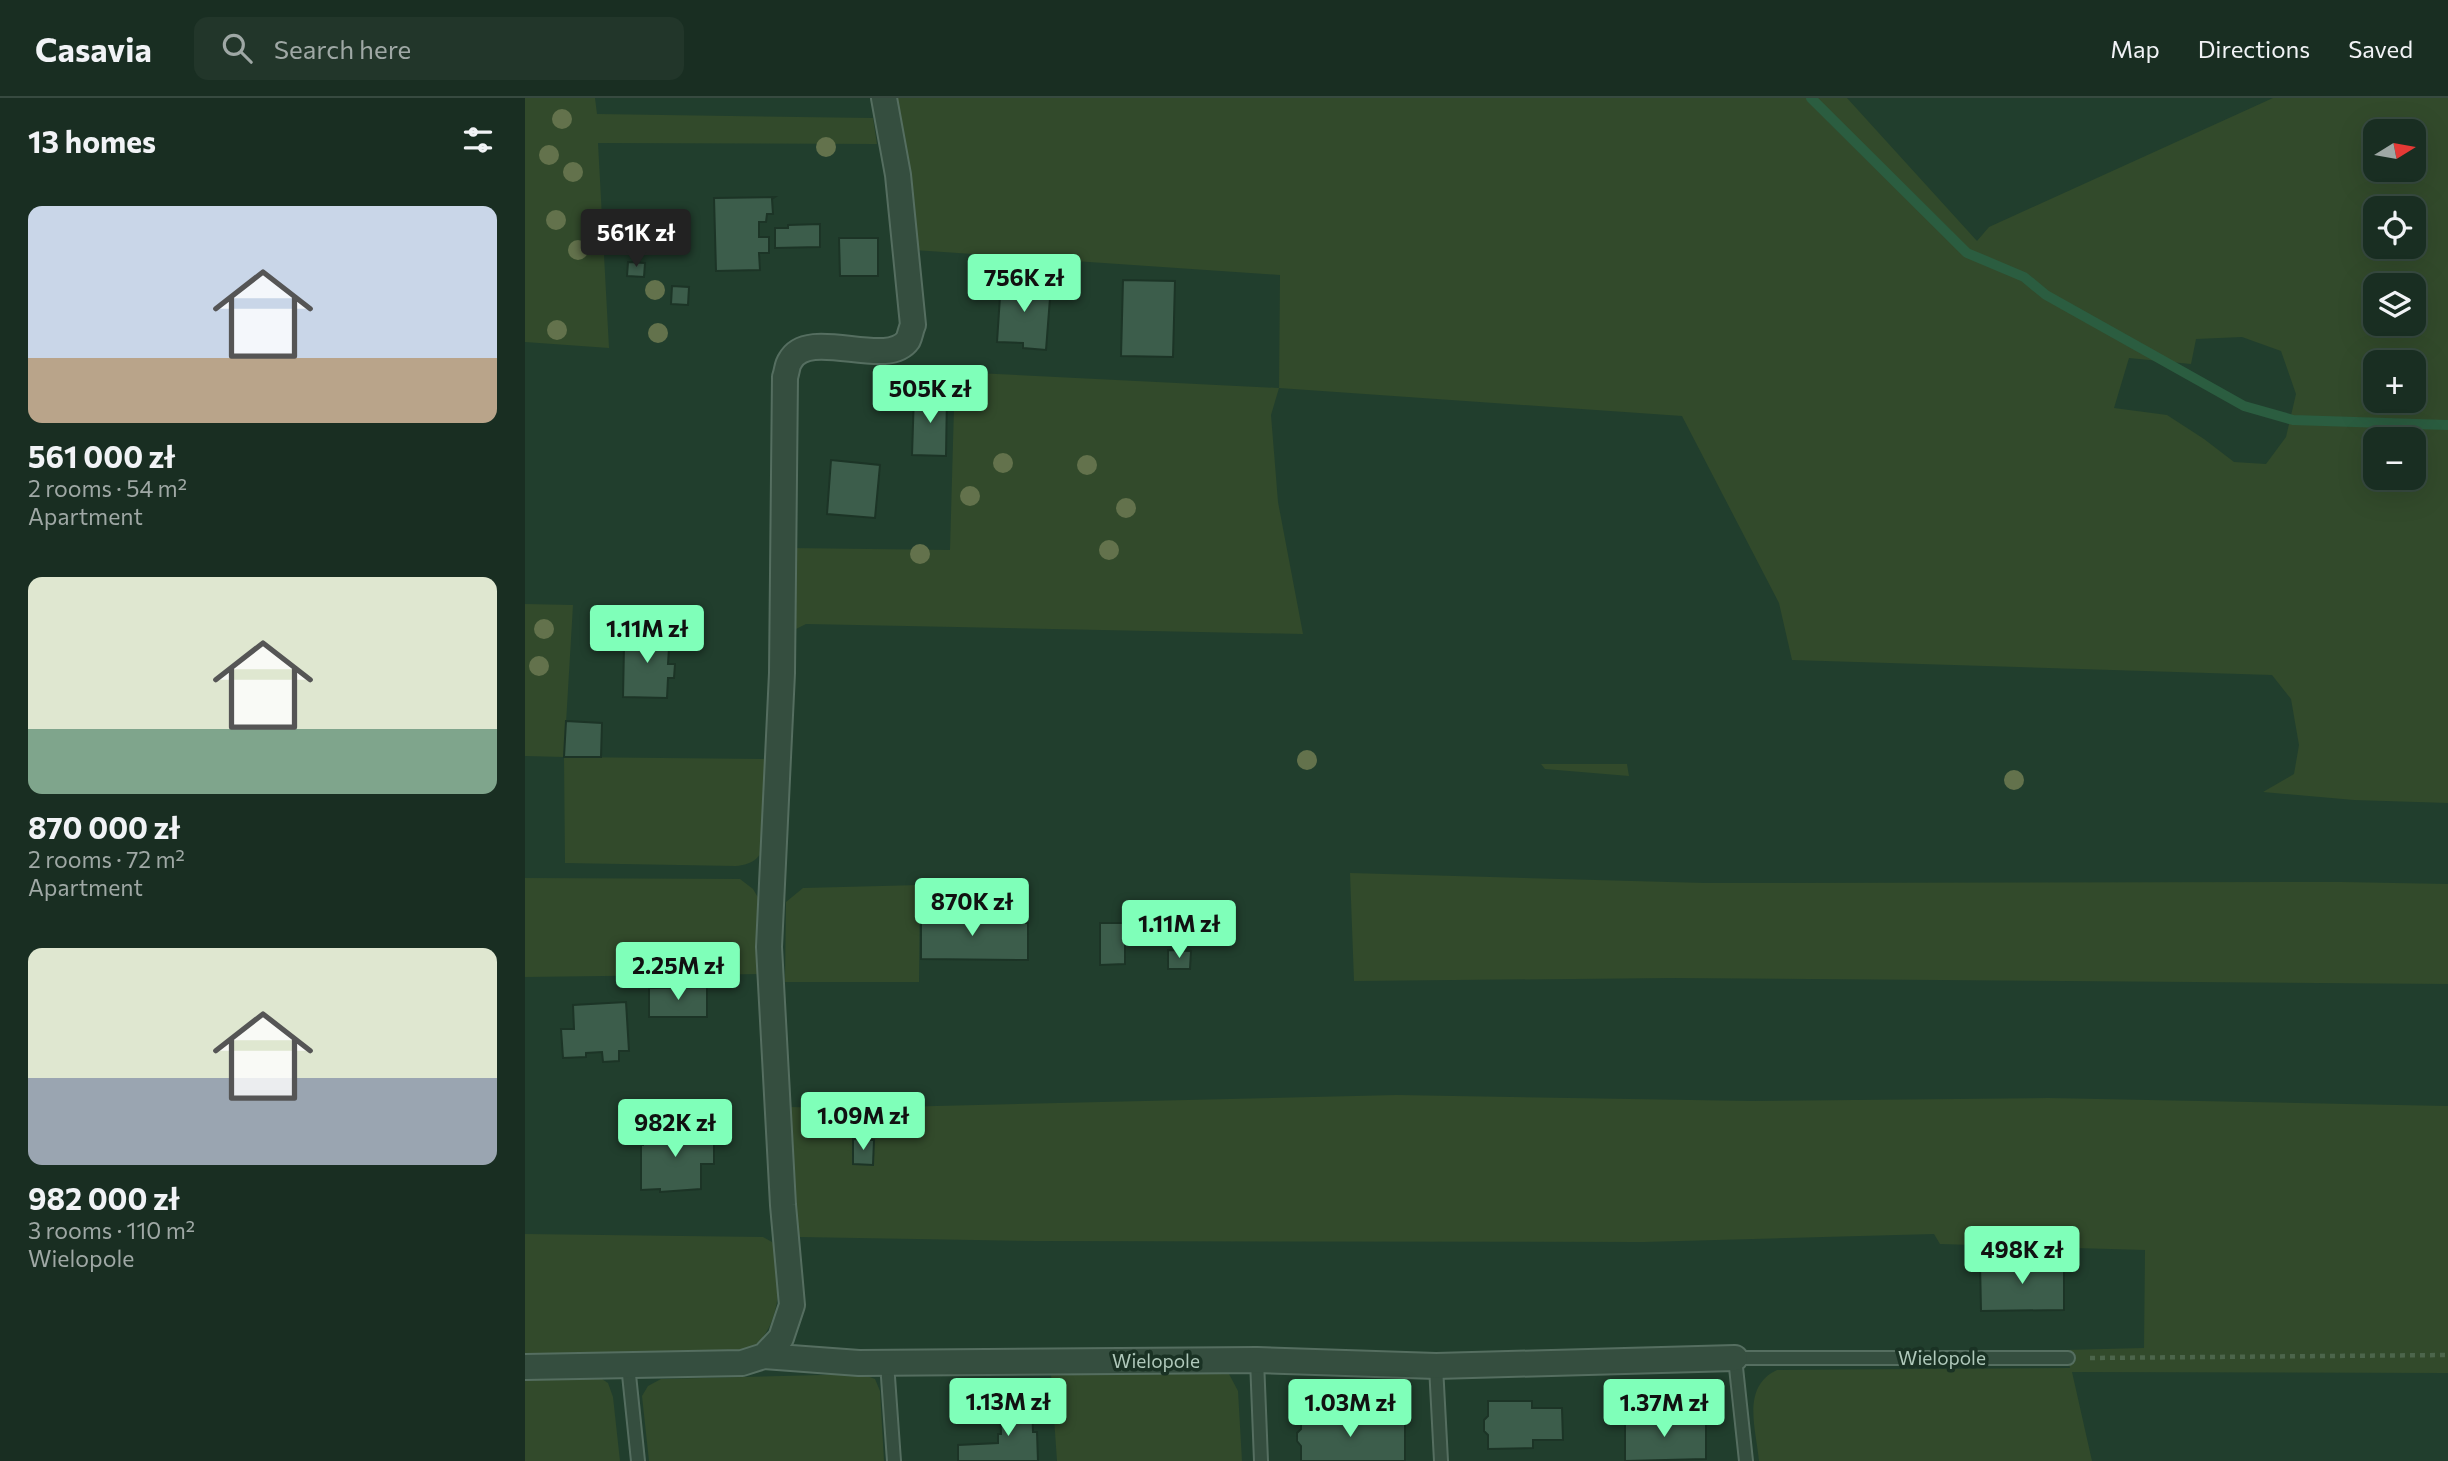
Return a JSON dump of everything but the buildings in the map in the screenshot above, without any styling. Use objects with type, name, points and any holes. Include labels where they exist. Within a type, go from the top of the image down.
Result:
[{"type":"street","points":[[764,1356],[781,1338],[792,1305],[783,1205],[769,947],[782,673],[785,377],[790,359],[803,350],[821,347],[893,351],[907,341],[913,325],[898,175],[884,98]]},
{"type":"street","name":"Wielopole","points":[[525,1367],[742,1363],[764,1356],[887,1363],[1257,1360],[1436,1366],[1735,1358]]},
{"type":"lane","name":"Wielopole","points":[[1735,1358],[2068,1358]]},
{"type":"lane","points":[[1735,1358],[1746,1461]]},
{"type":"lane","points":[[1257,1360],[1261,1461]]},
{"type":"lane","points":[[887,1363],[894,1461]]},
{"type":"lane","points":[[628,1365],[638,1461]]},
{"type":"lane","points":[[1436,1366],[1440,1461]]},
{"type":"path","points":[[2068,1358],[2448,1355]]},
{"type":"green space","points":[[525,98],[595,98],[597,114],[873,118],[877,144],[598,143],[609,348],[525,342]]},
{"type":"green space","points":[[894,98],[1847,98],[1977,241],[1989,227],[2273,98],[2448,98],[2448,803],[2354,800],[2263,792],[2294,774],[2299,745],[2291,699],[2272,675],[1792,660],[1779,603],[1682,416],[1279,388],[1280,275],[914,250]],"holes":[[[2242,337],[2281,351],[2296,394],[2286,437],[2266,464],[2234,462],[2167,415],[2114,408],[2129,358],[2191,364],[2196,339]]]},
{"type":"green space","points":[[955,372],[1279,388],[1271,415],[1278,502],[1303,634],[806,624],[794,630],[789,548],[950,550]]},
{"type":"green space","points":[[525,604],[573,605],[564,757],[525,756]]},
{"type":"green space","points":[[564,757],[768,759],[765,846],[754,860],[736,866],[565,863]]},
{"type":"green space","points":[[1541,764],[1627,764],[1629,776],[1545,769]]},
{"type":"green space","points":[[1350,873],[1705,883],[2448,884],[2448,984],[1671,978],[1354,981]]},
{"type":"green space","points":[[525,878],[740,879],[753,889],[763,906],[763,974],[525,977]]},
{"type":"green space","points":[[920,885],[919,982],[785,982],[786,902],[803,888]]},
{"type":"green space","points":[[1397,1095],[1752,1101],[2048,1098],[2448,1106],[2448,1373],[2072,1372],[2092,1461],[1759,1461],[1753,1410],[1755,1398],[1766,1377],[1777,1370],[2070,1368],[2065,1350],[2144,1348],[2145,1250],[1940,1244],[1934,1234],[1644,1242],[1037,1241],[799,1237],[788,1175],[788,1107],[854,1108]]},
{"type":"green space","points":[[525,1234],[763,1237],[772,1242],[778,1266],[778,1296],[771,1324],[756,1344],[731,1353],[525,1356]]},
{"type":"green space","points":[[862,1374],[875,1379],[880,1391],[884,1461],[649,1461],[642,1396],[648,1386],[661,1379]]},
{"type":"green space","points":[[1051,1374],[1229,1374],[1238,1391],[1242,1461],[1057,1461]]},
{"type":"green space","points":[[599,1377],[608,1383],[613,1397],[620,1461],[525,1461],[525,1379]]},
{"type":"waterway","points":[[1811,98],[1967,253],[2024,277],[2046,295],[2244,406],[2293,420],[2448,425]]}]
